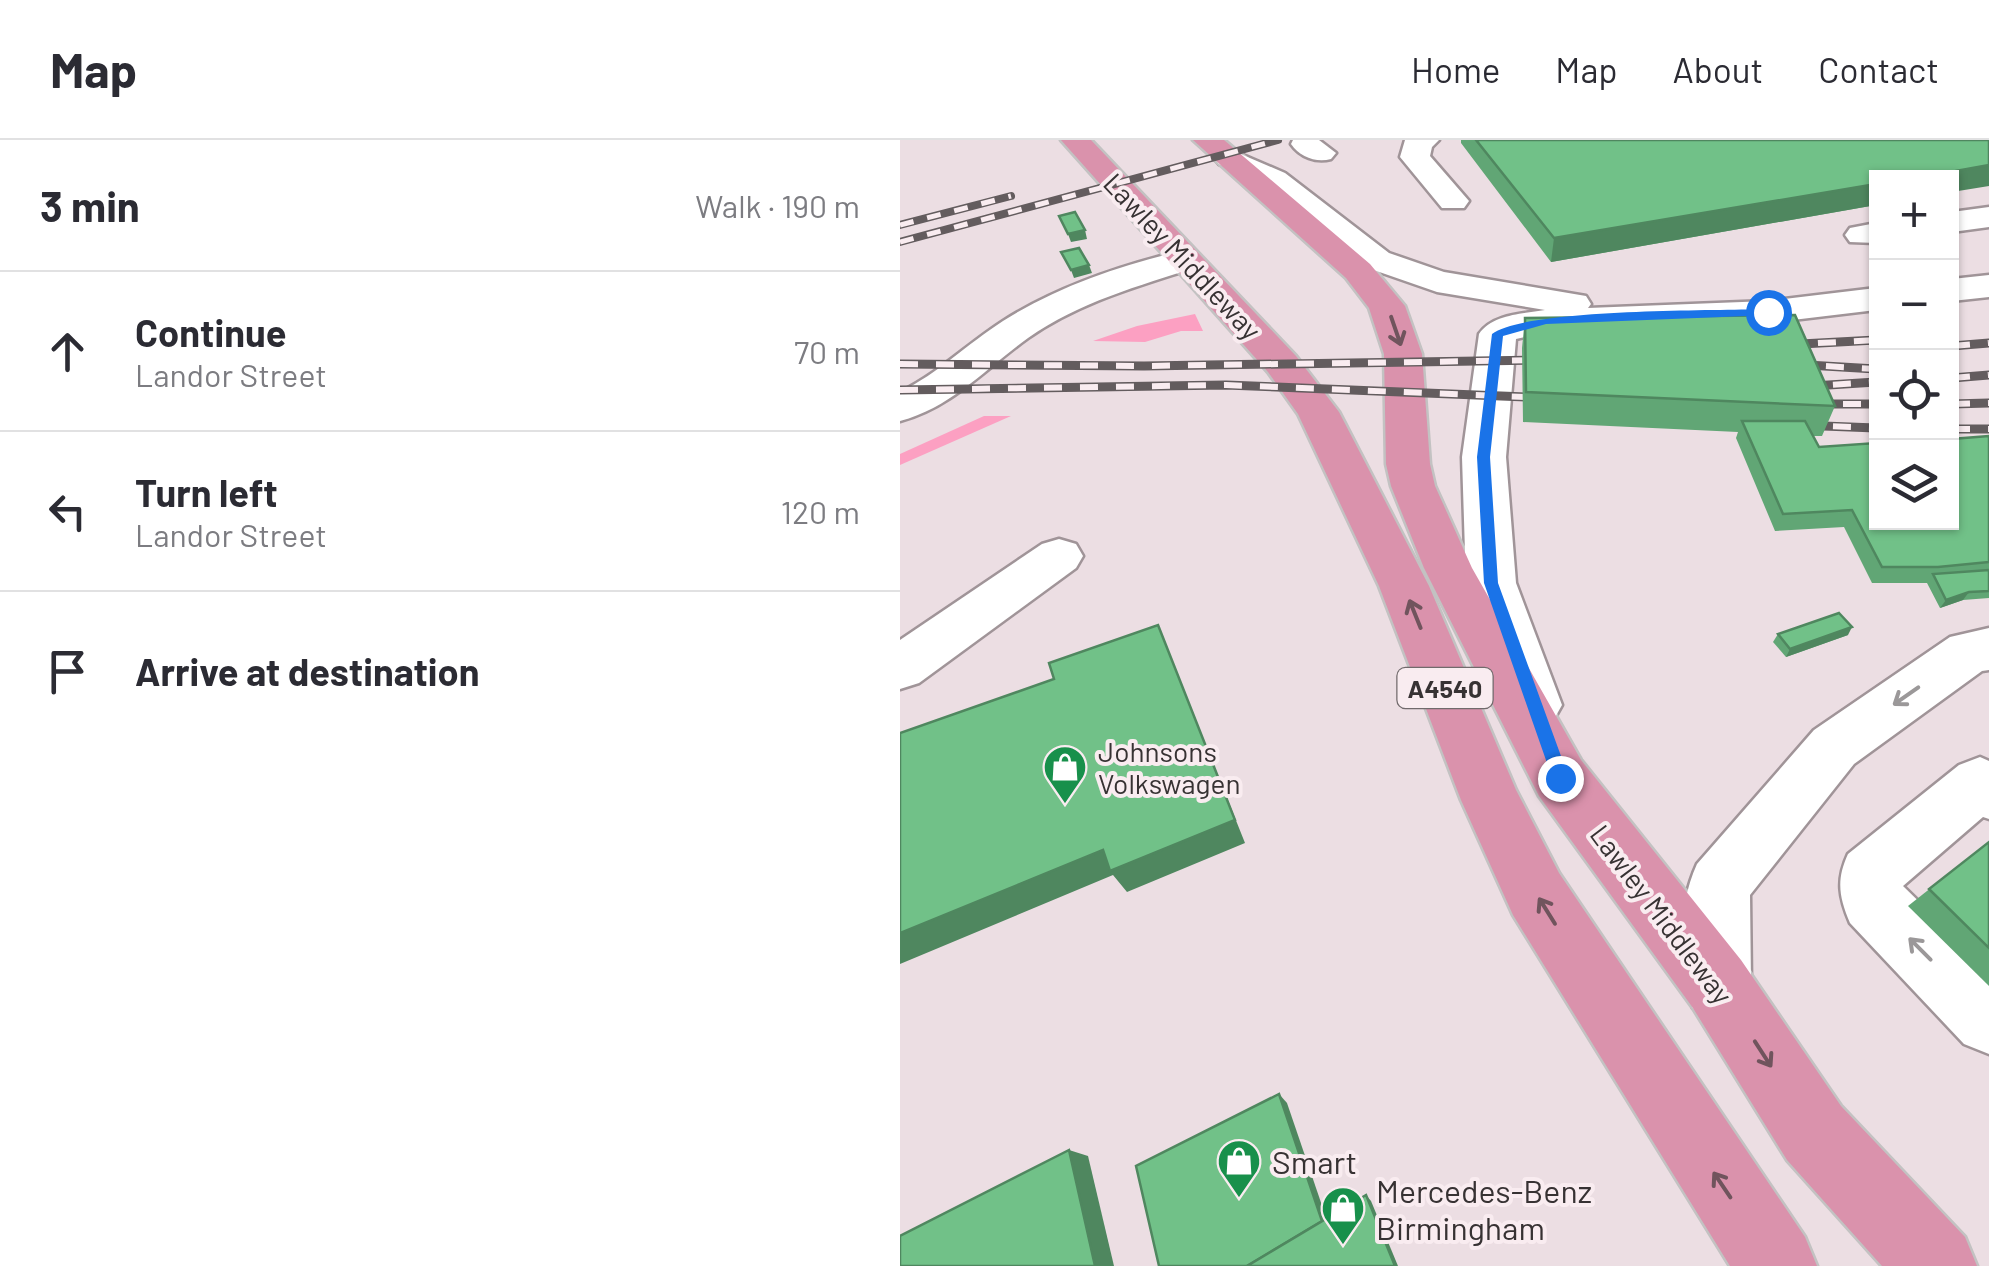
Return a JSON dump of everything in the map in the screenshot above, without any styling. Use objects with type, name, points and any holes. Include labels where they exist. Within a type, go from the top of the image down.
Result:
[{"type":"highway","name":"Lawley Middleway","points":[[1075,140],[1282,364],[1318,412],[1404,586],[1491,800],[1536,894],[1776,1266]]},
{"type":"highway","name":"Lawley Middleway","points":[[1218,149],[1358,271],[1387,306],[1403,354],[1408,464],[1413,486],[1448,568],[1560,778],[1717,984],[1814,1133],[1936,1266]]},
{"type":"street","points":[[1425,140],[1418,142],[1415,157],[1452,200]]},
{"type":"street","points":[[1218,149],[1274,179],[1362,251],[1402,270],[1492,291],[1682,316]]},
{"type":"street","points":[[1959,221],[1989,217]]},
{"type":"street","points":[[900,408],[946,385],[1016,330],[1053,308],[1096,288],[1185,260]]},
{"type":"street","points":[[1959,289],[1989,286]]},
{"type":"street","points":[[1560,778],[1491,583],[1484,457],[1498,334],[1528,324],[1768,312],[1869,300]]},
{"type":"street","points":[[900,668],[1060,556]]},
{"type":"street","points":[[1717,984],[1719,885],[1834,746],[1969,652],[1989,649]]},
{"type":"street","points":[[1989,793],[1980,784],[1870,876],[1873,901],[1989,1019]]},
{"type":"shaded area","points":[[1195,314],[1203,331],[1181,331],[1145,342],[1093,341],[1137,326]]},
{"type":"shaded area","points":[[984,416],[1011,416],[900,465],[900,454]]},
{"type":"building","points":[[1476,140],[1989,140],[1989,165],[1959,170],[1869,170],[1869,185],[1554,238]]},
{"type":"building","points":[[1075,212],[1085,230],[1068,234],[1059,216]]},
{"type":"building","points":[[1079,248],[1089,265],[1071,270],[1061,252]]},
{"type":"building","points":[[1795,315],[1835,406],[1526,392],[1525,318]]},
{"type":"building","points":[[1742,421],[1805,421],[1819,447],[1869,443],[1869,530],[1959,530],[1959,438],[1989,436],[1989,562],[1882,567],[1852,510],[1783,514]]},
{"type":"building","points":[[1989,570],[1989,591],[1969,592],[1946,600],[1933,574]]},
{"type":"building","points":[[1839,613],[1852,627],[1790,649],[1778,634]]},
{"type":"building","name":"Johnsons Volkswagen","points":[[1158,625],[1235,820],[1110,871],[1103,850],[900,933],[900,733],[1054,679],[1049,663]]},
{"type":"building","points":[[1989,842],[1989,948],[1929,889]]},
{"type":"building","name":"Smart","points":[[1279,1094],[1322,1221],[1247,1266],[1159,1266],[1136,1166]]},
{"type":"building","points":[[1069,1150],[1095,1266],[900,1266],[900,1236]]},
{"type":"building","name":"Mercedes-Benz Birmingham","points":[[1366,1195],[1395,1266],[1247,1266]]},
{"type":"railway","points":[[900,242],[1278,140]]},
{"type":"railway","points":[[900,225],[1011,196]]},
{"type":"railway","points":[[1782,345],[1869,340]]},
{"type":"railway","points":[[1959,345],[1989,343]]},
{"type":"railway","points":[[900,364],[1144,366],[1550,360]]},
{"type":"railway","points":[[1790,364],[1869,369]]},
{"type":"railway","points":[[1959,377],[1989,375]]},
{"type":"railway","points":[[1797,387],[1869,382]]},
{"type":"railway","points":[[900,390],[1226,385],[1552,398]]},
{"type":"railway","points":[[1959,404],[1989,403]]},
{"type":"railway","points":[[1807,404],[1869,404]]},
{"type":"railway","points":[[1797,425],[1869,428]]},
{"type":"railway","points":[[1959,429],[1989,429]]},
{"type":"place","name":"Johnsons Volkswagen","points":[[1065,805]]},
{"type":"place","name":"Smart","points":[[1239,1199]]},
{"type":"place","name":"Mercedes-Benz Birmingham","points":[[1343,1246]]},
{"type":"route","points":[[1560,778],[1491,583],[1484,457],[1498,334],[1512,327],[1546,321],[1768,312]]}]
